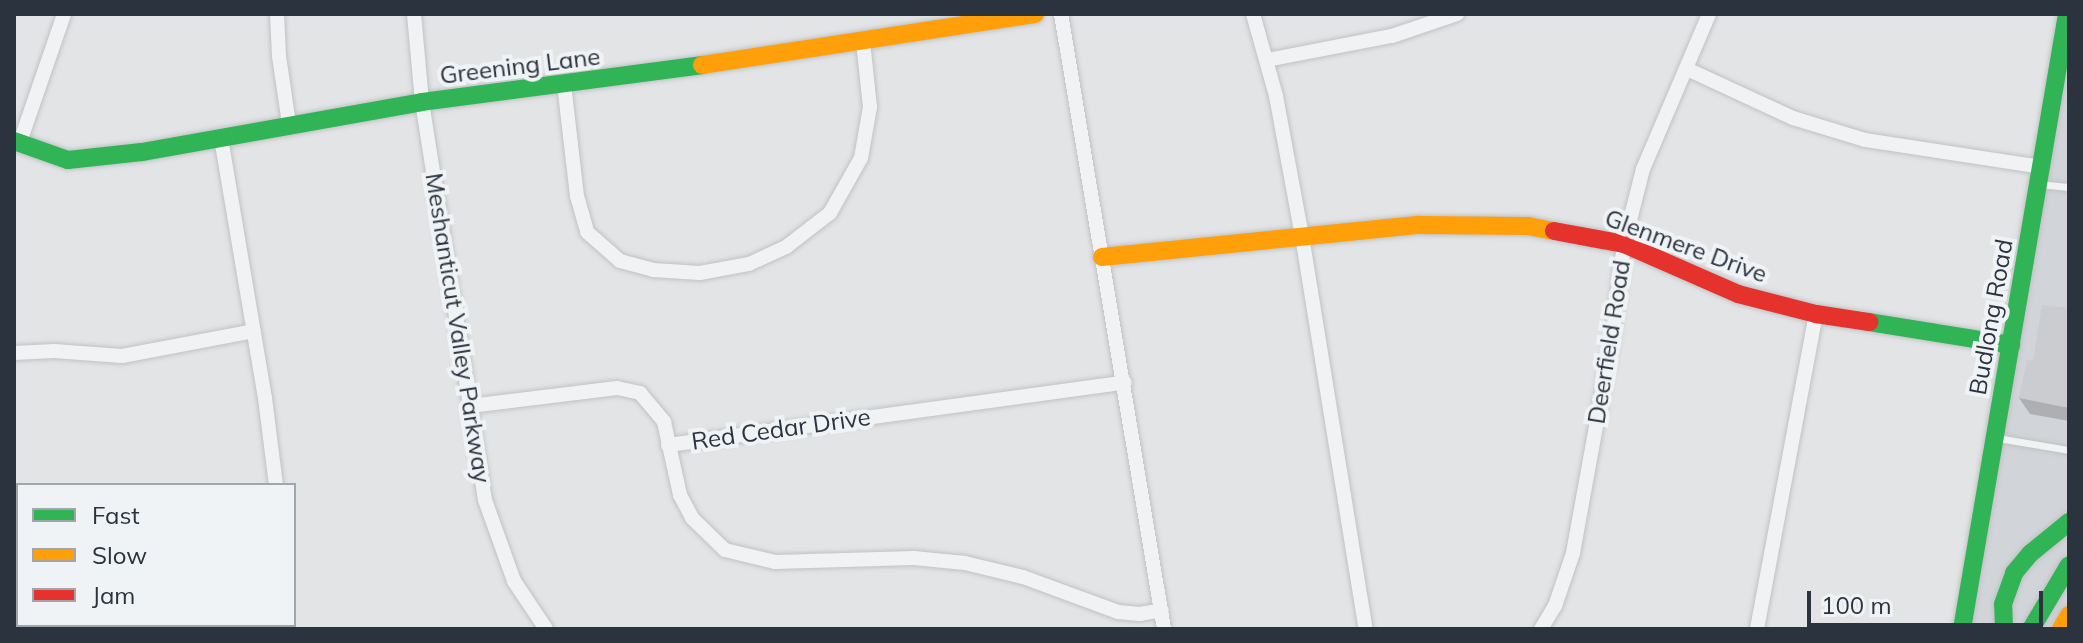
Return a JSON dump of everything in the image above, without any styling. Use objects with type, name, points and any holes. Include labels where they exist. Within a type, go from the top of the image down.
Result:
[{"type":"street","points":[[17,142],[64,14]]},
{"type":"street","points":[[277,14],[279,56],[289,124]]},
{"type":"street","name":"Meshanticut Valley Parkway","points":[[414,14],[422,102],[485,500],[514,581],[546,629]]},
{"type":"street","name":"Greening Lane","points":[[17,142],[68,160],[221,138],[422,102],[863,42],[1035,14]]},
{"type":"street","points":[[1061,14],[1164,629]]},
{"type":"street","points":[[1253,14],[1267,60],[1302,236],[1366,629]]},
{"type":"street","points":[[1267,60],[1392,36],[1457,14]]},
{"type":"street","name":"Deerfield Road","points":[[1541,629],[1555,606],[1573,553],[1613,333],[1624,244],[1643,169],[1709,14]]},
{"type":"street","name":"Budlong Road","points":[[1962,629],[2040,176],[2063,78],[2067,14]]},
{"type":"street","points":[[564,84],[577,196],[587,232],[620,261],[653,270],[700,273],[749,264],[774,253],[830,213],[861,158],[870,107],[863,42]]},
{"type":"street","points":[[1687,69],[1793,118],[1865,140],[2040,176]]},
{"type":"street","points":[[221,138],[276,483]]},
{"type":"street","name":"Glenmere Drive","points":[[1102,257],[1302,236],[1476,223],[1528,226],[1624,244],[1738,294],[1816,314],[2011,345]]},
{"type":"street","points":[[1757,629],[1816,314]]},
{"type":"street","points":[[14,353],[54,351],[122,356],[254,331]]},
{"type":"street","name":"Red Cedar Drive","points":[[470,406],[629,389],[640,393],[655,409],[664,422],[668,445],[1125,382]]},
{"type":"street","points":[[668,445],[680,495],[692,518],[725,550],[775,562],[914,558],[965,563],[1023,577],[1118,612],[1140,614],[1162,610]]},
{"type":"street","points":[[2004,629],[2004,595],[2014,573],[2031,553],[2069,522]]},
{"type":"street","points":[[2031,629],[2069,565]]},
{"type":"street","points":[[2061,629],[2069,615]]},
{"type":"lane","points":[[2040,176],[2069,187]]},
{"type":"lane","points":[[1995,437],[2069,450]]},
{"type":"shaded area","points":[[2059,75],[2069,76],[2069,629],[1964,629]]},
{"type":"building","points":[[2042,305],[2069,308],[2069,408],[2019,398],[2027,360],[2033,361]]},
{"type":"traffic: fast","points":[[1962,629],[2067,14]]},
{"type":"traffic: fast","points":[[14,141],[68,160],[142,152],[422,102],[702,65]]},
{"type":"traffic: fast","points":[[1869,322],[2011,345]]},
{"type":"traffic: fast","points":[[2004,629],[2003,604],[2014,573],[2031,553],[2069,522]]},
{"type":"traffic: fast","points":[[2031,629],[2069,565]]},
{"type":"traffic: slow","points":[[702,65],[1035,14]]},
{"type":"traffic: slow","points":[[1102,257],[1419,225],[1528,226],[1554,231]]},
{"type":"traffic: slow","points":[[2061,629],[2069,615]]},
{"type":"traffic: jam","points":[[1554,231],[1624,244],[1738,294],[1816,314],[1869,322]]}]
